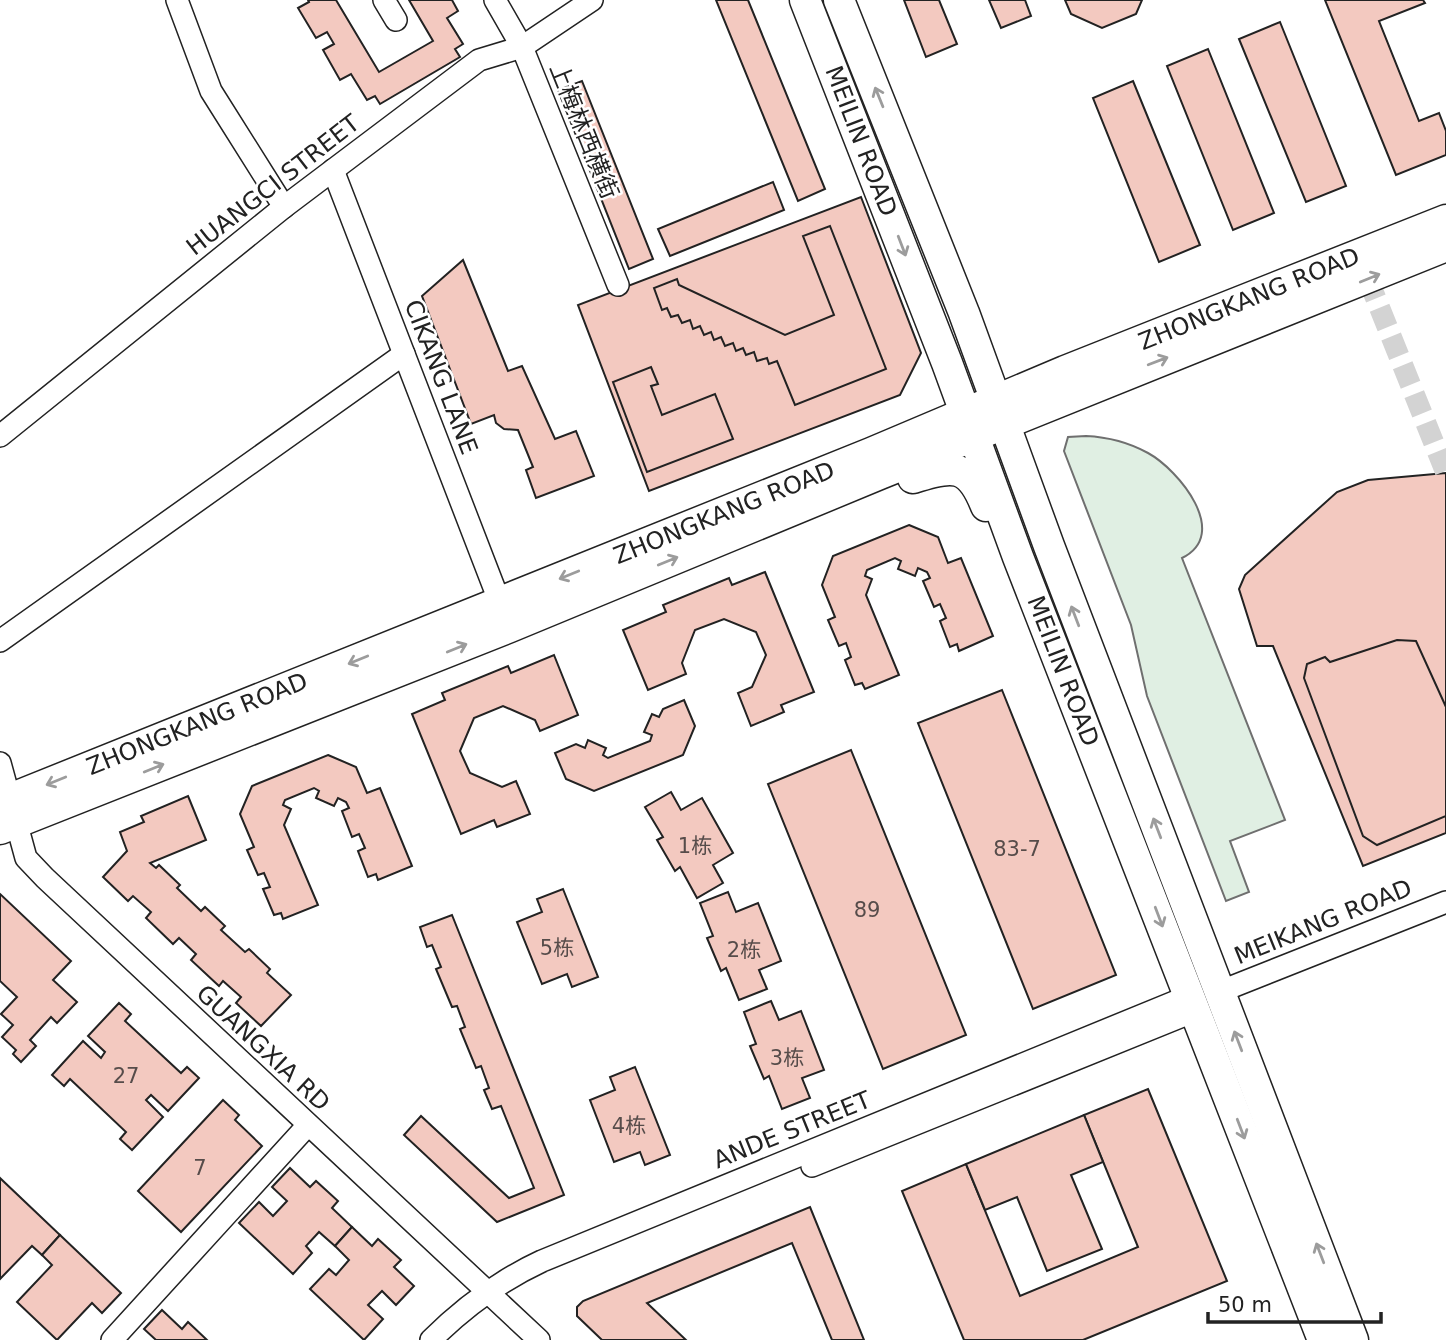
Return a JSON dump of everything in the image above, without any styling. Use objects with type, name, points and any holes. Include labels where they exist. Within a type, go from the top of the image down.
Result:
[{"type":"main road","name":"MEILIN ROAD","points":[[806,0],[933,325],[1018,557],[1323,1340]]},
{"type":"main road","name":"MEILIN ROAD","points":[[839,0],[964,313],[1049,546],[1353,1340]]},
{"type":"main road","name":"ZHONGKANG ROAD","points":[[7,813],[510,627],[875,463],[1102,370],[1446,220]]},
{"type":"main road","name":"ZHONGKANG ROAD","points":[[1102,370],[1368,279],[1446,246]]},
{"type":"main road","points":[[964,313],[980,331],[990,356],[997,364],[1024,372],[1069,356],[1102,370],[1074,403],[1044,415],[1036,422],[1032,433],[1031,447],[1049,500],[1049,546]]},
{"type":"main road","points":[[933,325],[930,353],[939,383],[934,406],[923,419],[888,435],[875,463],[904,481],[950,468],[970,478],[979,487],[991,519],[1018,557]]},
{"type":"main road","name":"ZHONGKANG ROAD","points":[[7,813],[500,603],[875,463]]},
{"type":"street","points":[[177,0],[212,91],[285,207]]},
{"type":"street","points":[[384,0],[396,20]]},
{"type":"street","name":"上梅林西横街","points":[[495,0],[522,47],[618,285]]},
{"type":"street","name":"HUANGCI STREET","points":[[0,436],[285,207],[479,60],[522,47],[592,0]]},
{"type":"street","name":"CIKANG LANE","points":[[333,170],[500,603]]},
{"type":"street","points":[[0,641],[404,354]]},
{"type":"street","name":"GUANGXIA RD","points":[[0,763],[7,813],[26,858],[538,1340]]},
{"type":"street","name":"MEIKANG ROAD","points":[[1219,992],[1446,902]]},
{"type":"street","name":"ANDE STREET","points":[[431,1340],[461,1311],[492,1296],[542,1261],[1192,1003]]},
{"type":"street","points":[[112,1340],[307,1125]]},
{"type":"street","name":"ANDE STREET","points":[[449,1340],[492,1296]]},
{"type":"green space","points":[[1086,436],[1125,443],[1160,461],[1185,487],[1201,519],[1202,534],[1196,547],[1182,558],[1285,820],[1230,841],[1249,892],[1226,901],[1147,696],[1131,625],[1064,451],[1068,437]]},
{"type":"building","points":[[308,0],[336,0],[379,72],[433,41],[409,0],[452,0],[458,11],[447,18],[463,44],[455,49],[460,57],[380,104],[375,96],[367,100],[351,74],[340,80],[323,50],[334,44],[327,32],[316,38],[298,8],[309,2]]},
{"type":"building","points":[[716,0],[748,0],[825,189],[798,201]]},
{"type":"building","points":[[904,0],[939,0],[957,44],[926,57]]},
{"type":"building","points":[[989,0],[1025,0],[1031,16],[1001,28]]},
{"type":"building","points":[[1065,0],[1142,0],[1136,14],[1102,28],[1071,14]]},
{"type":"building","points":[[1325,0],[1423,0],[1425,3],[1379,21],[1419,121],[1439,113],[1446,131],[1446,155],[1396,175]]},
{"type":"building","points":[[1280,22],[1346,186],[1306,202],[1239,39]]},
{"type":"building","points":[[1208,49],[1274,213],[1233,230],[1167,66]]},
{"type":"building","points":[[582,81],[653,259],[629,269],[558,90]]},
{"type":"building","points":[[1133,81],[1200,245],[1159,262],[1093,98]]},
{"type":"building","points":[[773,182],[784,210],[670,256],[658,229]]},
{"type":"building","points":[[861,197],[921,353],[900,395],[649,491],[578,305]]},
{"type":"building","points":[[830,226],[886,369],[795,405],[777,361],[769,364],[767,358],[757,361],[754,352],[746,355],[743,348],[736,351],[733,343],[725,346],[721,337],[714,340],[711,332],[704,335],[700,326],[693,329],[690,320],[682,323],[678,315],[671,317],[667,308],[662,310],[654,288],[677,279],[679,285],[785,335],[834,315],[803,236]]},
{"type":"building","points":[[463,260],[508,371],[522,366],[555,439],[576,431],[594,476],[536,498],[526,470],[533,467],[518,430],[504,429],[496,423],[494,415],[471,424],[422,296]]},
{"type":"building","points":[[651,367],[658,384],[651,386],[662,415],[715,394],[733,439],[647,472],[613,382]]},
{"type":"building","points":[[1446,473],[1446,833],[1363,866],[1273,646],[1257,646],[1239,589],[1245,575],[1337,492],[1368,480]]},
{"type":"building","points":[[909,525],[938,537],[948,563],[961,558],[993,636],[959,651],[957,644],[950,647],[940,621],[946,618],[940,604],[934,607],[923,581],[930,578],[927,572],[918,568],[915,576],[898,569],[901,561],[895,558],[867,570],[865,576],[872,579],[866,595],[899,675],[865,689],[862,683],[855,685],[845,660],[851,657],[846,643],[839,646],[828,620],[835,617],[822,585],[833,556]]},
{"type":"building","points":[[765,572],[814,692],[781,705],[784,712],[751,726],[738,693],[752,687],[766,655],[756,632],[724,619],[695,630],[682,663],[686,674],[648,690],[623,630],[666,612],[663,605],[729,578],[732,585]]},
{"type":"building","points":[[1397,640],[1416,641],[1446,707],[1446,816],[1377,845],[1363,836],[1304,678],[1307,664],[1325,657],[1330,662]]},
{"type":"building","points":[[554,655],[578,715],[540,731],[535,720],[503,706],[474,718],[460,751],[470,773],[502,787],[516,781],[530,814],[497,827],[494,820],[461,834],[412,714],[445,700],[442,693],[508,666],[511,673]]},
{"type":"building","points":[[1002,690],[1116,975],[1033,1009],[918,723]]},
{"type":"building","points":[[684,700],[695,726],[683,755],[594,791],[566,779],[555,753],[576,744],[585,748],[588,740],[606,748],[603,755],[608,758],[650,741],[652,735],[644,732],[652,714],[659,717],[663,709]]},
{"type":"building","points":[[851,750],[966,1035],[883,1069],[768,784]]},
{"type":"building","points":[[328,755],[356,767],[367,793],[380,788],[412,866],[378,880],[376,874],[368,877],[358,851],[365,848],[359,834],[352,837],[342,811],[349,808],[346,802],[338,798],[334,806],[316,798],[319,791],[314,788],[285,800],[283,805],[291,809],[284,825],[318,905],[283,919],[281,913],[274,915],[263,889],[270,887],[264,873],[258,875],[247,850],[254,847],[240,814],[252,786]]},
{"type":"building","points":[[671,792],[681,810],[702,798],[733,853],[713,865],[723,883],[697,898],[680,867],[675,871],[657,840],[663,837],[645,807]]},
{"type":"building","points":[[188,796],[206,840],[150,863],[156,868],[159,865],[180,885],[177,888],[201,911],[205,907],[225,926],[221,930],[245,952],[249,949],[270,969],[267,973],[291,995],[261,1026],[236,1003],[241,997],[223,981],[219,986],[191,960],[196,954],[179,938],[173,944],[146,918],[151,912],[133,896],[128,901],[103,877],[127,851],[120,832],[144,822],[141,816]]},
{"type":"building","points":[[563,889],[598,977],[572,987],[567,974],[542,984],[517,922],[542,912],[537,899]]},
{"type":"building","points":[[728,892],[736,912],[758,903],[781,961],[759,970],[767,989],[739,1000],[726,968],[721,971],[707,938],[713,936],[700,903]]},
{"type":"building","points":[[0,894],[71,961],[53,980],[77,1002],[57,1023],[51,1017],[30,1040],[36,1046],[21,1062],[13,1054],[16,1050],[2,1037],[13,1025],[1,1014],[17,997],[0,981]]},
{"type":"building","points":[[452,915],[564,1195],[497,1222],[404,1135],[421,1116],[509,1198],[534,1188],[501,1106],[492,1109],[484,1090],[489,1088],[481,1066],[476,1068],[460,1029],[465,1027],[457,1006],[452,1007],[436,969],[441,967],[432,945],[427,947],[420,927]]},
{"type":"building","points":[[771,1001],[779,1020],[801,1011],[824,1070],[802,1078],[810,1098],[782,1109],[769,1076],[764,1079],[750,1046],[756,1044],[744,1012]]},
{"type":"building","points":[[119,1003],[131,1014],[125,1021],[181,1073],[187,1067],[199,1078],[168,1111],[151,1095],[146,1100],[163,1117],[132,1150],[120,1139],[126,1132],[70,1079],[64,1086],[52,1075],[83,1041],[101,1058],[105,1052],[88,1036]]},
{"type":"building","points":[[635,1067],[670,1155],[645,1165],[640,1152],[614,1162],[590,1100],[615,1090],[610,1077]]},
{"type":"building","points":[[1148,1089],[1227,1281],[1083,1340],[964,1340],[902,1191],[966,1164],[1020,1296],[1138,1247],[1084,1115]]},
{"type":"building","points":[[223,1100],[239,1115],[235,1120],[262,1146],[181,1232],[138,1191]]},
{"type":"building","points":[[1084,1115],[1103,1162],[1071,1175],[1102,1249],[1047,1271],[1017,1197],[985,1210],[966,1164]]},
{"type":"building","points":[[290,1168],[310,1187],[316,1181],[338,1201],[332,1208],[352,1227],[335,1246],[319,1232],[306,1246],[312,1253],[293,1274],[239,1223],[259,1202],[273,1216],[287,1201],[272,1187]]},
{"type":"building","points":[[0,1178],[60,1235],[42,1255],[32,1246],[0,1279]]},
{"type":"building","points":[[810,1207],[864,1340],[832,1340],[792,1243],[647,1303],[686,1340],[602,1340],[577,1316],[577,1307],[583,1301]]},
{"type":"building","points":[[352,1227],[372,1246],[378,1239],[401,1260],[394,1267],[414,1286],[396,1305],[382,1291],[368,1305],[383,1319],[364,1340],[310,1289],[329,1269],[336,1275],[349,1260],[335,1246]]},
{"type":"building","points":[[60,1235],[121,1293],[102,1313],[92,1303],[57,1340],[17,1302],[52,1265],[42,1255]]},
{"type":"building","points":[[162,1310],[182,1329],[188,1322],[207,1340],[156,1340],[144,1329]]},
{"type":"tunnel","points":[[1368,279],[1446,473]]}]
